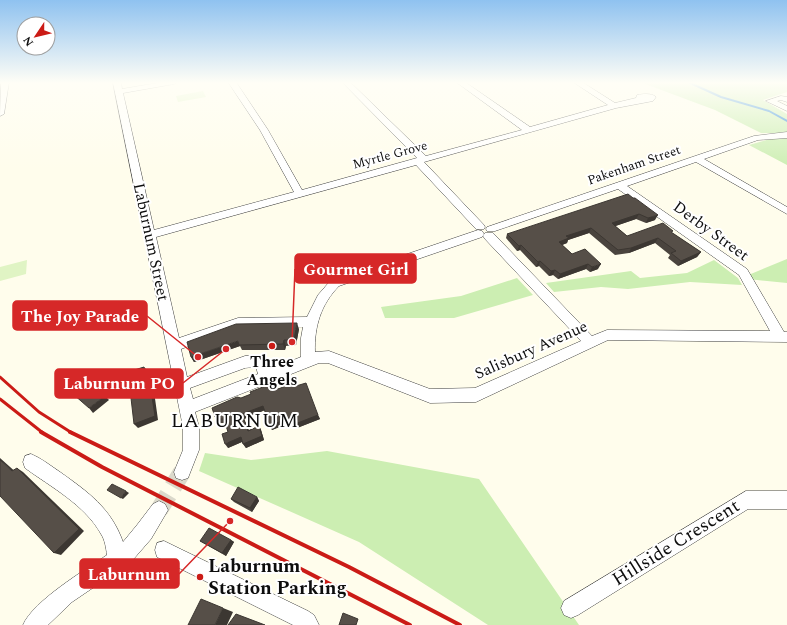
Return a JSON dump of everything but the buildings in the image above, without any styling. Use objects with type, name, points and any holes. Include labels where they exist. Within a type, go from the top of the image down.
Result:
[{"type":"street","name":"Laburnum Street","points":[[123,111],[182,385],[192,441],[188,459],[182,472]]},
{"type":"street","points":[[251,111],[264,130],[299,193]]},
{"type":"street","points":[[374,111],[591,343]]},
{"type":"street","points":[[501,111],[528,130]]},
{"type":"street","name":"Myrtle Grove","points":[[149,235],[420,160],[492,142],[528,130],[595,111]]},
{"type":"street","name":"Pakenham Street","points":[[308,360],[309,331],[312,322],[326,293],[335,283],[621,186],[757,138],[787,135]]},
{"type":"street","points":[[697,159],[787,211]]},
{"type":"street","name":"Derby Street","points":[[621,186],[743,272],[783,337]]},
{"type":"street","points":[[173,346],[238,323],[312,322]]},
{"type":"street","name":"Salisbury Avenue","points":[[186,408],[318,357],[329,357],[430,396],[455,396],[476,395],[607,335],[783,337]]},
{"type":"street","points":[[182,385],[245,362],[254,361],[261,363],[266,376]]},
{"type":"street","points":[[31,462],[86,503],[100,517],[111,535],[118,560]]},
{"type":"street","name":"Hillside Crescent","points":[[571,608],[746,500],[787,500]]},
{"type":"street","points":[[32,625],[60,598],[118,560],[135,544],[159,510]]},
{"type":"street","points":[[164,550],[301,618],[308,624]]},
{"type":"green space","points":[[717,111],[782,111],[787,114],[787,133],[761,133]]},
{"type":"green space","points":[[787,138],[787,165],[749,145],[770,139]]},
{"type":"green space","points":[[787,259],[787,283],[748,279],[746,276]]},
{"type":"green space","points":[[27,260],[26,274],[0,281],[0,267]]},
{"type":"green space","points":[[714,260],[738,278],[742,285],[690,282],[628,289],[601,287],[554,292],[546,283],[631,271],[640,278],[687,273]]},
{"type":"green space","points":[[517,278],[533,295],[454,318],[385,318],[381,307],[461,296]]},
{"type":"green space","points":[[327,451],[479,479],[579,625],[488,625],[359,542],[199,471],[205,453],[251,460]]},
{"type":"waterway","points":[[769,111],[787,121]]},
{"type":"tunnel","points":[[159,510],[182,472]]},
{"type":"railway","points":[[0,377],[39,412],[72,433]]},
{"type":"railway","points":[[0,399],[43,433]]},
{"type":"railway","points":[[41,432],[102,467],[410,625]]},
{"type":"railway","points":[[72,433],[349,567],[460,625]]},
{"type":"place","name":"Gourmet Girl","points":[[292,342]]},
{"type":"place","name":"Three Angels","points":[[272,346]]},
{"type":"place","name":"Laburnum PO","points":[[226,349]]},
{"type":"place","name":"The Joy Parade","points":[[198,357]]},
{"type":"place","name":"Laburnum","points":[[230,521]]},
{"type":"place","name":"Laburnum Station Parking","points":[[200,577]]},
{"type":"district","name":"LABURNUM","points":[[235,421]]}]
